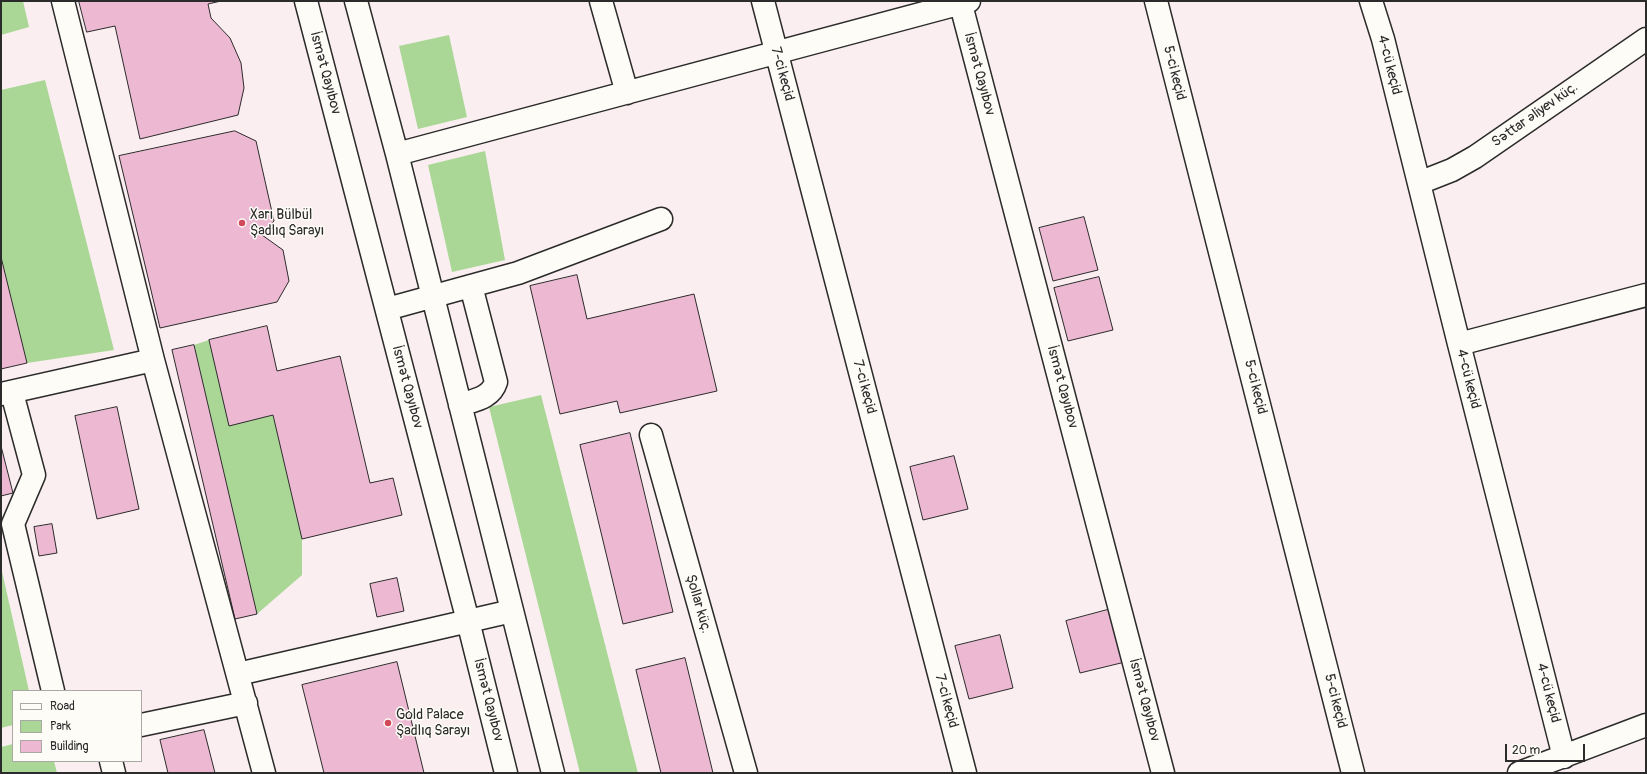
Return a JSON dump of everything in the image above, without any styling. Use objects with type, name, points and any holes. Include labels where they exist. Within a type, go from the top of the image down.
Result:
[{"type":"street","points":[[63,1],[153,360],[264,773]]},
{"type":"street","name":"İsmət Qayıbov","points":[[306,1],[468,621],[506,773]]},
{"type":"street","points":[[356,1],[397,154],[553,773]]},
{"type":"street","points":[[601,1],[627,93]]},
{"type":"street","name":"7-ci keçid","points":[[763,1],[965,773]]},
{"type":"street","name":"5-ci keçid","points":[[1156,1],[1353,773]]},
{"type":"street","name":"4-cü keçid","points":[[1371,1],[1383,39],[1564,757]]},
{"type":"street","points":[[397,154],[777,54],[963,2]]},
{"type":"street","name":"İsmət Qayıbov","points":[[963,2],[1163,773]]},
{"type":"street","name":"Səttar Əliyev küç.","points":[[1419,183],[1452,170],[1475,157],[1646,39]]},
{"type":"street","points":[[386,309],[471,286],[549,262],[661,219]]},
{"type":"street","points":[[460,405],[487,396],[494,389],[496,382],[471,286]]},
{"type":"street","points":[[1459,344],[1646,295]]},
{"type":"street","points":[[53,690],[13,524],[34,475],[7,394],[153,360]]},
{"type":"street","name":"Şollar küç.","points":[[651,435],[746,773]]},
{"type":"street","points":[[238,674],[512,611]]},
{"type":"street","points":[[142,725],[246,703]]},
{"type":"street","points":[[1520,773],[1646,725]]},
{"type":"street","points":[[111,762],[114,773]]},
{"type":"green space","points":[[1,1],[23,1],[29,27],[1,35]]},
{"type":"green space","points":[[449,35],[467,117],[418,129],[399,46]]},
{"type":"green space","points":[[45,80],[114,350],[27,363],[1,257],[1,90]]},
{"type":"green space","points":[[485,151],[505,260],[452,272],[428,165]]},
{"type":"green space","points":[[209,340],[229,425],[273,415],[302,539],[302,575],[257,614],[194,345]]},
{"type":"green space","points":[[541,395],[638,773],[580,773],[489,407]]},
{"type":"green space","points":[[1,567],[29,690],[12,690],[12,725],[1,728]]},
{"type":"green space","points":[[12,744],[12,762],[54,762],[57,773],[1,773],[1,747]]},
{"type":"building","points":[[79,1],[221,1],[208,4],[211,18],[230,38],[241,63],[244,88],[238,115],[140,139],[115,26],[87,32]]},
{"type":"building","points":[[235,131],[256,141],[274,221],[262,235],[283,250],[289,281],[277,302],[160,328],[119,156]]},
{"type":"building","points":[[1084,217],[1098,270],[1053,281],[1039,228]]},
{"type":"building","points":[[1,257],[27,363],[1,369]]},
{"type":"building","points":[[577,275],[587,319],[694,294],[717,391],[620,413],[617,401],[560,414],[530,286]]},
{"type":"building","points":[[1099,277],[1113,330],[1068,341],[1054,288]]},
{"type":"building","points":[[267,326],[277,371],[340,356],[370,483],[393,478],[402,515],[302,539],[273,415],[229,426],[209,340]]},
{"type":"building","points":[[194,345],[257,614],[235,619],[172,350]]},
{"type":"building","points":[[117,407],[139,509],[97,519],[75,416]]},
{"type":"building","points":[[630,433],[673,612],[623,624],[580,445]]},
{"type":"building","points":[[1,446],[13,493],[1,496]]},
{"type":"building","points":[[954,456],[968,509],[923,520],[910,467]]},
{"type":"building","points":[[52,524],[57,553],[39,556],[34,527]]},
{"type":"building","points":[[397,578],[404,611],[377,617],[370,584]]},
{"type":"building","points":[[1111,609],[1125,662],[1080,673],[1066,621]]},
{"type":"building","points":[[1000,635],[1013,688],[969,699],[955,646]]},
{"type":"building","points":[[685,658],[713,773],[661,773],[636,670]]},
{"type":"building","points":[[397,662],[424,773],[324,773],[302,685]]},
{"type":"building","points":[[204,730],[215,773],[168,773],[160,740]]},
{"type":"place","name":"Xarı Bülbül Şadlıq Sarayı","points":[[242,223]]},
{"type":"place","name":"Gold Palace Şadlıq Sarayı","points":[[388,723]]}]
